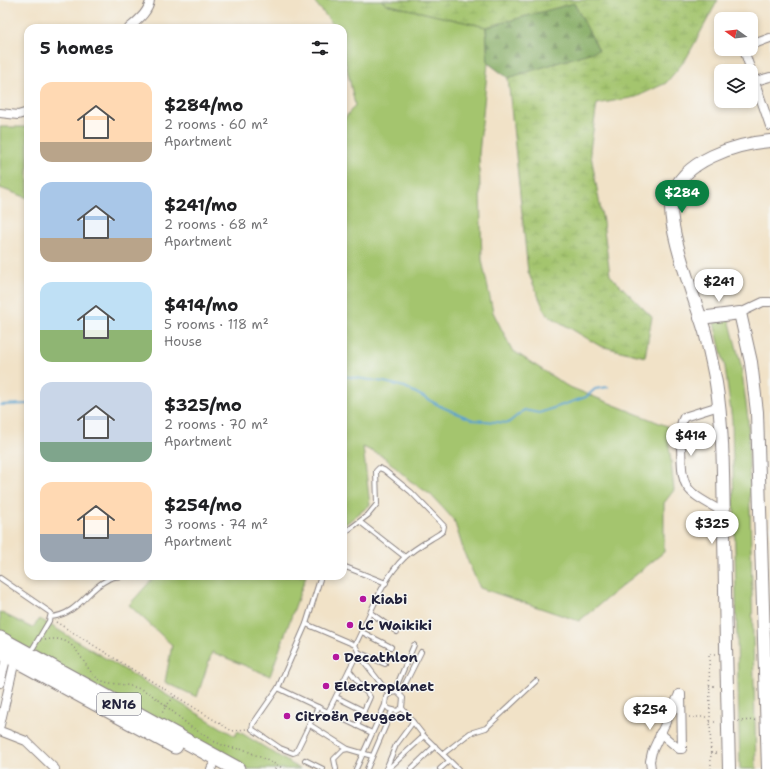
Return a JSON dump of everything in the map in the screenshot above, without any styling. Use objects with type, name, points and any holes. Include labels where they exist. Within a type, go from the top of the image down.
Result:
[{"type":"highway","name":"RN16","points":[[0,639],[10,660],[213,768]]},
{"type":"highway","name":"RN16","points":[[10,660],[237,769]]},
{"type":"street","points":[[133,24],[142,16],[150,4],[150,0]]},
{"type":"street","points":[[758,42],[770,38]]},
{"type":"street","points":[[758,80],[770,77]]},
{"type":"street","points":[[758,87],[770,126]]},
{"type":"street","points":[[0,112],[18,115],[24,113]]},
{"type":"street","points":[[729,769],[719,406],[710,354],[670,215],[672,196],[680,180],[692,167],[708,158],[754,142],[770,132]]},
{"type":"street","points":[[754,142],[770,141]]},
{"type":"street","points":[[700,318],[740,313],[763,302],[770,302]]},
{"type":"street","points":[[740,313],[755,385],[766,543],[768,769]]},
{"type":"street","points":[[719,406],[684,417],[680,426],[681,464],[685,485],[700,499],[723,512]]},
{"type":"street","points":[[0,683],[10,660]]},
{"type":"street","points":[[0,725],[10,660]]},
{"type":"street","points":[[651,769],[650,758],[660,734],[679,693],[681,750],[660,734]]},
{"type":"street","points":[[0,731],[26,741],[51,767]]},
{"type":"lane","points":[[347,531],[360,522],[377,504],[376,471],[379,468],[384,470],[411,492],[444,526],[443,531],[405,557],[386,583],[355,645]]},
{"type":"lane","points":[[360,522],[405,557]]},
{"type":"lane","points":[[347,568],[386,583]]},
{"type":"lane","points":[[0,578],[50,611],[50,618],[38,639],[10,660]]},
{"type":"lane","points":[[50,618],[61,616],[69,612],[106,580]]},
{"type":"lane","points":[[318,707],[296,752],[293,753],[266,740],[253,730],[252,726],[278,688],[306,624],[320,580]]},
{"type":"lane","points":[[371,613],[397,632]]},
{"type":"lane","points":[[306,624],[355,645],[358,652],[391,693],[400,694]]},
{"type":"lane","points":[[362,632],[390,647]]},
{"type":"lane","points":[[356,769],[385,705],[385,701],[391,693],[414,645]]},
{"type":"lane","points":[[358,652],[385,664]]},
{"type":"lane","points":[[328,712],[358,652]]},
{"type":"lane","points":[[400,694],[421,652]]},
{"type":"lane","points":[[349,670],[370,697],[357,726]]},
{"type":"lane","points":[[443,754],[470,733],[486,728],[536,681]]},
{"type":"lane","points":[[343,682],[366,691]]},
{"type":"lane","points":[[278,688],[372,733]]},
{"type":"lane","points":[[400,694],[403,698],[402,708],[424,736],[458,769]]},
{"type":"lane","points":[[336,697],[364,711]]},
{"type":"lane","points":[[385,705],[392,711],[397,711],[402,708]]},
{"type":"lane","points":[[367,769],[392,711]]},
{"type":"lane","points":[[387,769],[396,745],[413,722]]},
{"type":"lane","points":[[310,725],[348,749],[363,752],[372,756]]},
{"type":"lane","points":[[387,769],[424,736]]},
{"type":"lane","points":[[411,769],[434,746]]},
{"type":"lane","points":[[336,769],[334,759],[339,753],[348,749]]},
{"type":"lane","points":[[305,760],[323,769]]},
{"type":"lane","points":[[440,769],[449,761]]},
{"type":"path","points":[[50,618],[232,731],[244,730],[252,726]]},
{"type":"path","points":[[38,639],[42,642],[58,640],[70,644],[80,654],[96,678],[110,683],[117,682],[136,687],[156,697],[190,727],[215,742],[227,748],[251,752],[284,769]]},
{"type":"path","points":[[711,769],[709,654],[726,654]]},
{"type":"path","points":[[160,717],[174,696]]},
{"type":"path","points":[[681,718],[710,717]]},
{"type":"path","points":[[274,769],[277,765]]},
{"type":"green space","points":[[313,0],[381,0],[386,4],[486,27],[488,63],[479,154],[482,260],[493,312],[512,350],[567,386],[667,426],[674,490],[664,503],[664,552],[579,621],[480,588],[465,555],[454,520],[431,495],[409,480],[384,457],[363,447],[370,505],[347,523],[347,116],[355,105],[347,68],[347,24],[333,24]]},
{"type":"green space","points":[[381,0],[718,0],[686,59],[666,83],[636,97],[597,104],[590,150],[603,222],[610,275],[652,317],[645,357],[600,346],[546,314],[528,272],[508,78],[599,50],[574,3],[486,27],[386,4]]},
{"type":"green space","points":[[574,3],[599,50],[508,78],[488,63],[486,27]]},
{"type":"green space","points":[[0,127],[24,127],[24,197],[0,188]]},
{"type":"green space","points":[[729,319],[741,365],[748,419],[756,769],[740,769],[732,420],[725,367],[714,323]]},
{"type":"green space","points":[[151,580],[305,580],[270,676],[212,652],[197,697],[165,682],[172,645],[129,605]]},
{"type":"green space","points":[[0,612],[32,628],[40,619],[235,736],[238,731],[300,769],[247,769],[210,750],[0,633]]},
{"type":"waterway","points":[[347,377],[384,382],[405,387],[442,407],[473,420],[508,423],[524,410],[539,413],[586,397],[595,389],[608,387]]},
{"type":"waterway","points":[[0,405],[24,404]]},
{"type":"place","name":"Kiabi","points":[[363,599]]},
{"type":"place","name":"LC Waikiki","points":[[350,625]]},
{"type":"place","name":"Decathlon","points":[[336,657]]},
{"type":"place","name":"Electroplanet","points":[[326,686]]},
{"type":"place","name":"Citroën Peugeot","points":[[287,716]]}]
